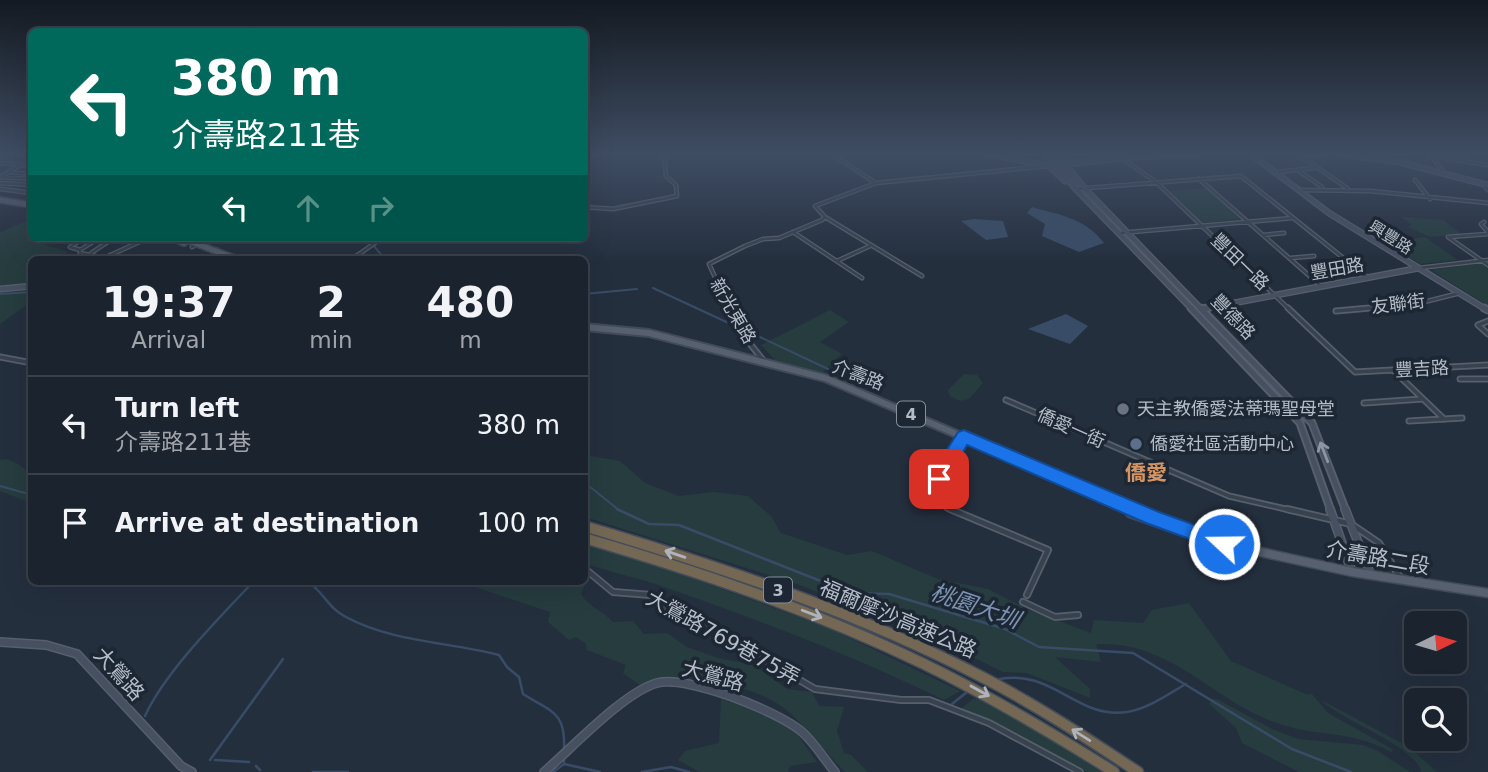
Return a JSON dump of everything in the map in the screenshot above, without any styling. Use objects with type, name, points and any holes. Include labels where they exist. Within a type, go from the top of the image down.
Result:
[{"type":"highway","name":"福爾摩沙高速公路","points":[[588,527],[746,578],[871,624],[966,668],[1080,734],[1138,772]]},
{"type":"highway","name":"福爾摩沙高速公路","points":[[588,539],[741,586],[865,635],[955,677],[1005,704],[1114,772]]},
{"type":"main road","name":"豐德路","points":[[1076,190],[1300,423],[1352,572]]},
{"type":"main road","name":"豐德路","points":[[1087,190],[1312,423],[1371,575]]},
{"type":"main road","name":"興豐路","points":[[1298,190],[1329,213],[1488,310]]},
{"type":"main road","points":[[0,201],[28,204]]},
{"type":"main road","points":[[184,242],[218,256]]},
{"type":"main road","points":[[188,242],[227,256]]},
{"type":"main road","name":"豐田路","points":[[1192,310],[1419,268]]},
{"type":"main road","points":[[0,289],[28,286]]},
{"type":"main road","name":"介壽路","points":[[588,328],[652,336],[763,363],[851,391],[1154,523],[1214,544],[1262,553]]},
{"type":"main road","name":"介壽路二段","points":[[1262,553],[1402,581],[1488,593]]},
{"type":"main road","name":"大鶯路","points":[[0,642],[46,645],[77,654],[181,766],[192,772]]},
{"type":"main road","name":"大鶯路","points":[[544,772],[647,688],[659,682],[676,682],[768,710],[801,730],[835,772]]},
{"type":"street","points":[[21,190],[28,191]]},
{"type":"street","points":[[588,207],[613,209],[677,197],[676,190]]},
{"type":"street","points":[[857,190],[815,206],[825,217],[922,276]]},
{"type":"street","name":"豐田一路","points":[[1164,190],[1355,372]]},
{"type":"street","points":[[1212,190],[1321,286]]},
{"type":"street","points":[[1258,190],[1367,277]]},
{"type":"street","points":[[1362,190],[1488,203]]},
{"type":"street","points":[[1423,190],[1430,199]]},
{"type":"street","points":[[793,232],[825,217]]},
{"type":"street","points":[[1120,233],[1294,218]]},
{"type":"street","points":[[1484,222],[1481,225],[1488,233]]},
{"type":"street","points":[[793,232],[862,278]]},
{"type":"street","name":"新光東路","points":[[763,363],[743,335],[709,270],[709,264],[764,239],[779,238],[793,232]]},
{"type":"street","points":[[1263,235],[1284,233]]},
{"type":"street","points":[[1480,260],[1448,237],[1488,233]]},
{"type":"street","points":[[78,242],[70,247],[91,256],[91,253],[108,242]]},
{"type":"street","points":[[80,250],[93,242]]},
{"type":"street","points":[[108,256],[139,242]]},
{"type":"street","points":[[194,246],[200,242]]},
{"type":"street","points":[[356,256],[374,242]]},
{"type":"street","points":[[837,261],[872,245]]},
{"type":"street","points":[[1290,258],[1314,256]]},
{"type":"street","name":"豐田路","points":[[1419,268],[1480,260],[1488,262]]},
{"type":"street","name":"友聯街","points":[[1336,311],[1420,303],[1460,293]]},
{"type":"street","points":[[1488,321],[1478,325],[1488,334]]},
{"type":"street","points":[[0,357],[28,362]]},
{"type":"street","name":"豐吉路","points":[[1355,372],[1488,365]]},
{"type":"street","points":[[1394,371],[1444,419]]},
{"type":"street","points":[[1461,379],[1488,379]]},
{"type":"street","points":[[1364,403],[1423,399]]},
{"type":"street","name":"僑愛一街","points":[[1006,400],[1229,496],[1335,521]]},
{"type":"street","points":[[1409,421],[1462,418]]},
{"type":"street","points":[[963,438],[939,479],[954,486],[947,508],[1048,550],[1027,595]]},
{"type":"street","points":[[1335,521],[1351,524],[1380,543],[1390,556],[1402,581]]},
{"type":"street","name":"大鶯路769巷75弄","points":[[588,569],[595,572],[602,585],[616,594],[632,592],[654,596],[678,617],[706,626],[815,689],[901,700],[929,700],[989,723],[1080,772]]},
{"type":"street","points":[[1023,602],[1055,617],[1078,615]]},
{"type":"green space","points":[[1209,190],[1240,219],[1202,223],[1169,191]]},
{"type":"green space","points":[[1401,217],[1443,220],[1461,234],[1430,237],[1408,227],[1412,225]]},
{"type":"green space","points":[[24,222],[28,223],[28,242],[37,242],[68,252],[64,256],[28,256],[28,285],[0,288],[0,232]]},
{"type":"green space","points":[[1425,237],[1458,260],[1420,264],[1386,243]]},
{"type":"green space","points":[[1480,263],[1488,266],[1488,306],[1431,270]]},
{"type":"green space","points":[[28,288],[28,304],[0,324],[0,291]]},
{"type":"green space","points":[[830,310],[849,322],[820,342],[842,354],[822,373],[775,360],[761,345]]},
{"type":"green space","points":[[964,374],[977,375],[983,383],[969,399],[960,401],[950,396],[948,390]]},
{"type":"green space","points":[[588,456],[620,461],[645,483],[679,496],[714,492],[748,496],[771,516],[781,533],[847,555],[872,551],[938,579],[988,589],[1029,610],[1091,633],[1094,620],[1143,623],[1152,610],[1189,603],[1231,661],[1308,695],[1311,693],[1328,713],[1394,750],[1391,752],[1362,740],[1306,731],[1277,723],[1253,713],[1170,662],[1123,646],[1096,644],[1101,662],[1055,657],[1090,689],[1090,698],[1027,673],[1003,672],[928,635],[797,584],[588,518]]},
{"type":"green space","points":[[0,460],[15,462],[26,470],[28,502],[0,491]]},
{"type":"green space","points":[[588,545],[675,572],[829,628],[960,691],[944,700],[772,626],[657,584],[588,564]]},
{"type":"green space","points":[[469,585],[585,585],[581,594],[613,622],[633,621],[644,634],[667,633],[687,647],[718,658],[754,665],[787,689],[812,692],[819,706],[844,707],[837,731],[844,753],[851,755],[868,772],[845,772],[781,706],[750,691],[732,685],[693,679],[674,679],[641,686],[623,673],[626,665],[587,650],[586,644],[576,637],[569,640],[548,622],[550,612]]},
{"type":"green space","points":[[974,698],[1005,711],[1101,772],[1088,772],[961,709]]},
{"type":"green space","points":[[721,699],[766,714],[797,734],[817,762],[790,766],[788,772],[700,772],[678,760],[685,751],[719,743]]},
{"type":"green space","points":[[1212,699],[1298,739],[1363,745],[1378,751],[1410,772],[1299,772],[1242,743],[1236,728],[1209,704]]},
{"type":"green space","points":[[1321,700],[1404,744],[1404,751],[1413,751],[1437,772],[1421,772],[1406,753]]},
{"type":"water","points":[[1032,207],[1080,223],[1104,243],[1079,252],[1042,236],[1045,224],[1027,213]]},
{"type":"water","points":[[961,221],[1003,221],[1008,237],[986,240]]},
{"type":"water","points":[[1066,314],[1088,326],[1070,344],[1028,329]]},
{"type":"waterway","points":[[370,242],[382,256]]},
{"type":"waterway","points":[[653,288],[735,326]]},
{"type":"waterway","points":[[588,294],[637,289]]},
{"type":"waterway","name":"桃園大圳","points":[[0,294],[28,292]]},
{"type":"waterway","points":[[745,330],[828,369]]},
{"type":"waterway","name":"桃園大圳","points":[[588,485],[618,510]]},
{"type":"waterway","points":[[0,486],[28,494]]},
{"type":"waterway","name":"桃園大圳","points":[[618,510],[649,524],[679,525],[851,593],[889,594],[1005,629],[1039,647],[1133,653],[1185,685]]},
{"type":"waterway","points":[[145,716],[179,663],[250,585]]},
{"type":"waterway","points":[[311,585],[346,617],[382,632],[499,655],[507,667],[519,677],[523,694],[555,714],[562,727],[564,750]]},
{"type":"waterway","points":[[210,760],[283,659]]},
{"type":"waterway","points":[[995,680],[1032,680],[1078,702],[1109,712],[1127,712],[1143,708],[1185,685]]},
{"type":"waterway","name":"桃園大圳","points":[[1185,685],[1292,749],[1351,772]]},
{"type":"waterway","points":[[952,704],[967,692]]},
{"type":"waterway","points":[[564,759],[564,764]]},
{"type":"waterway","points":[[215,760],[249,762]]},
{"type":"waterway","points":[[553,772],[564,764]]},
{"type":"waterway","points":[[564,764],[600,772]]},
{"type":"waterway","points":[[256,766],[260,770]]},
{"type":"waterway","points":[[642,772],[671,767],[689,772]]},
{"type":"waterway","points":[[313,772],[348,772]]},
{"type":"tunnel","points":[[205,256],[208,242]]},
{"type":"tunnel","points":[[215,256],[217,242]]},
{"type":"place","name":"天主教僑愛法蒂瑪聖母堂","points":[[1123,409]]},
{"type":"place","name":"僑愛社區活動中心","points":[[1136,444]]},
{"type":"district","name":"僑愛","points":[[1146,473]]},
{"type":"route","points":[[939,479],[964,436],[1153,518],[1224,544]]}]
